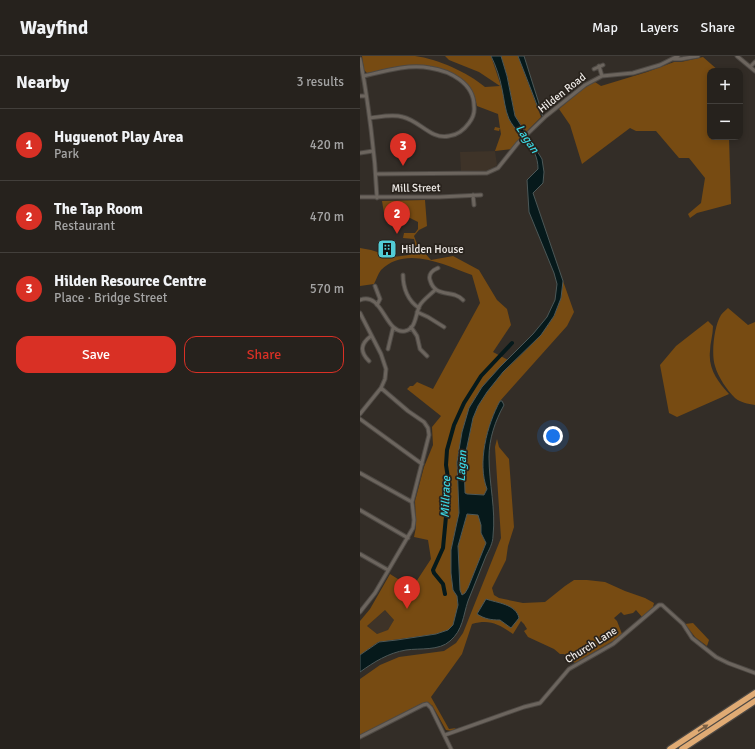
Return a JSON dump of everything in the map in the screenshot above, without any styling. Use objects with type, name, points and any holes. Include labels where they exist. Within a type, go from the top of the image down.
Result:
[{"type":"highway","points":[[670,749],[755,693]]},
{"type":"highway","points":[[682,749],[755,701]]},
{"type":"street","name":"Hilden Road","points":[[376,174],[487,173],[498,168],[518,144],[546,116],[585,85],[602,76],[633,73],[660,65],[678,56]]},
{"type":"street","name":"Hilden Road","points":[[674,59],[698,56]]},
{"type":"street","points":[[737,56],[755,71]]},
{"type":"street","points":[[360,58],[370,118],[377,198]]},
{"type":"street","points":[[750,67],[755,62]]},
{"type":"street","points":[[594,68],[601,66],[602,76]]},
{"type":"street","points":[[364,76],[411,67],[434,68],[446,72],[463,83],[472,94],[474,104],[472,120],[465,128],[458,134],[443,137],[431,133],[404,117],[391,116],[370,118]]},
{"type":"street","points":[[360,96],[366,96]]},
{"type":"street","points":[[360,153],[374,151]]},
{"type":"street","points":[[473,195],[474,204]]},
{"type":"street","name":"Mill Street","points":[[360,197],[439,197],[482,195]]},
{"type":"street","points":[[438,268],[432,272],[430,277],[435,290],[445,294],[457,296],[463,300]]},
{"type":"street","points":[[402,275],[407,296],[412,303],[419,308]]},
{"type":"street","points":[[375,286],[380,299],[377,305]]},
{"type":"street","points":[[360,300],[368,299],[377,305],[393,328],[402,331],[411,327],[421,304],[435,290]]},
{"type":"street","points":[[417,312],[444,328]]},
{"type":"street","points":[[360,313],[385,365],[385,379],[381,388],[360,414]]},
{"type":"street","points":[[411,327],[417,336],[420,349],[427,356]]},
{"type":"street","points":[[388,349],[393,328]]},
{"type":"street","points":[[369,361],[363,356],[362,350],[366,340],[371,336]]},
{"type":"street","points":[[360,612],[371,599],[408,538],[413,524],[412,502],[429,435],[424,422],[408,411],[381,388]]},
{"type":"street","points":[[360,419],[422,464]]},
{"type":"street","points":[[360,473],[412,502]]},
{"type":"street","points":[[360,510],[408,538]]},
{"type":"street","points":[[360,554],[388,570]]},
{"type":"street","name":"Church Lane","points":[[445,735],[524,707],[540,703],[569,669],[613,644],[659,605],[662,605],[683,624],[692,638],[719,659],[755,673]]},
{"type":"street","points":[[360,737],[425,704],[431,708],[451,749]]},
{"type":"shaded area","points":[[362,56],[415,56],[443,63],[470,76],[485,87],[500,86],[479,72],[449,60],[445,56],[491,56],[501,86],[523,136],[511,149],[495,151],[501,134],[498,114],[477,106],[471,91],[456,76],[437,68],[417,65],[383,69],[372,73],[367,73],[364,70]]},
{"type":"shaded area","points":[[501,56],[518,56],[541,117],[526,132],[515,116],[507,76]]},
{"type":"shaded area","points":[[703,57],[716,68],[707,68],[707,140],[729,140],[731,204],[697,213],[690,218],[688,214],[701,203],[705,178],[689,158],[679,158],[656,131],[636,131],[630,128],[582,164],[570,125],[559,109],[585,87],[595,82],[601,86],[674,62]]},
{"type":"shaded area","points":[[495,127],[500,128],[499,131],[494,130]]},
{"type":"shaded area","points":[[495,151],[497,165],[489,170],[461,171],[460,152]]},
{"type":"shaded area","points":[[425,200],[427,226],[419,230],[414,236],[417,244],[431,260],[453,256],[479,270],[497,300],[507,309],[511,325],[493,352],[508,360],[482,387],[469,408],[462,432],[457,462],[459,513],[451,550],[453,590],[457,596],[458,605],[453,625],[448,630],[436,634],[378,642],[360,655],[360,621],[370,609],[390,574],[412,588],[431,559],[428,540],[414,537],[416,527],[415,501],[424,467],[433,445],[432,427],[441,416],[407,389],[417,382],[433,389],[480,303],[472,275],[450,266],[426,259],[402,259],[391,263],[381,270],[374,284],[360,286],[360,248],[393,257],[409,255],[415,243],[414,239],[403,238],[404,233],[415,233],[418,229],[418,222],[408,217],[384,213],[382,201]],"holes":[[[385,610],[394,620],[388,630],[377,634],[367,626]]]},
{"type":"shaded area","points":[[563,281],[574,312],[567,326],[500,401],[491,421],[483,456],[484,479],[487,489],[484,495],[467,494],[465,493],[464,461],[473,418],[478,406],[503,372],[535,341],[548,325],[554,316],[561,298]]},
{"type":"shaded area","points":[[728,308],[748,325],[755,322],[755,405],[744,403],[735,398],[718,375],[715,366],[713,347],[715,333],[721,315]]},
{"type":"shaded area","points":[[708,321],[713,326],[710,348],[712,369],[721,385],[729,394],[677,417],[669,413],[660,365],[676,346]]},
{"type":"shaded area","points":[[497,439],[499,447],[509,459],[514,527],[508,546],[506,560],[492,588],[494,595],[499,598],[523,603],[545,602],[574,580],[587,580],[605,582],[645,598],[654,603],[653,607],[642,617],[636,610],[633,613],[624,615],[621,612],[614,618],[617,621],[622,634],[618,638],[575,663],[564,654],[560,654],[554,649],[528,637],[524,631],[527,629],[521,621],[513,634],[494,623],[484,622],[472,624],[462,654],[431,697],[449,729],[456,728],[452,731],[446,730],[432,705],[421,704],[360,735],[360,679],[380,665],[399,657],[444,651],[456,643],[463,633],[501,538],[495,447]],"holes":[[[486,599],[490,601],[511,628],[500,620],[477,614]]]},
{"type":"shaded area","points":[[467,514],[479,515],[482,525],[481,533],[486,543],[468,588],[462,595],[460,590],[458,546]]},
{"type":"shaded area","points":[[385,610],[394,620],[388,631],[377,634],[367,626]]},
{"type":"shaded area","points":[[693,623],[709,640],[707,646],[695,637],[685,624]]},
{"type":"water","name":"Lagan","points":[[491,56],[501,56],[507,76],[515,116],[542,159],[544,172],[543,183],[533,193],[563,281],[561,298],[554,316],[541,335],[503,372],[487,392],[478,406],[473,418],[464,461],[465,493],[484,495],[487,489],[483,468],[485,444],[491,421],[500,401],[502,401],[504,405],[493,430],[489,450],[489,467],[494,516],[491,546],[468,601],[458,632],[446,644],[435,648],[406,650],[393,653],[376,661],[360,672],[360,655],[379,642],[436,634],[448,630],[453,625],[458,605],[457,596],[453,590],[451,573],[451,550],[459,513],[457,462],[462,432],[469,408],[482,387],[533,334],[547,317],[555,300],[557,284],[554,273],[529,212],[527,180],[538,169],[537,161],[531,148],[509,119],[500,81]],"holes":[[[467,514],[478,515],[481,525],[481,533],[486,543],[468,588],[462,595],[460,590],[458,546]]]},
{"type":"water","points":[[518,56],[524,56],[543,116],[537,105]]},
{"type":"water","points":[[486,599],[506,605],[517,613],[519,618],[511,628],[500,620],[488,619],[477,614]]},
{"type":"waterway","name":"Millrace","points":[[445,594],[443,584],[433,570],[443,548],[449,485],[446,465],[447,450],[454,425],[464,403],[481,376],[512,343]]},
{"type":"place","name":"Hilden Resource Centre","points":[[403,166]]},
{"type":"place","name":"The Tap Room","points":[[397,234]]},
{"type":"place","name":"Hilden House","points":[[387,249]]},
{"type":"place","name":"Huguenot Play Area","points":[[407,609]]}]
